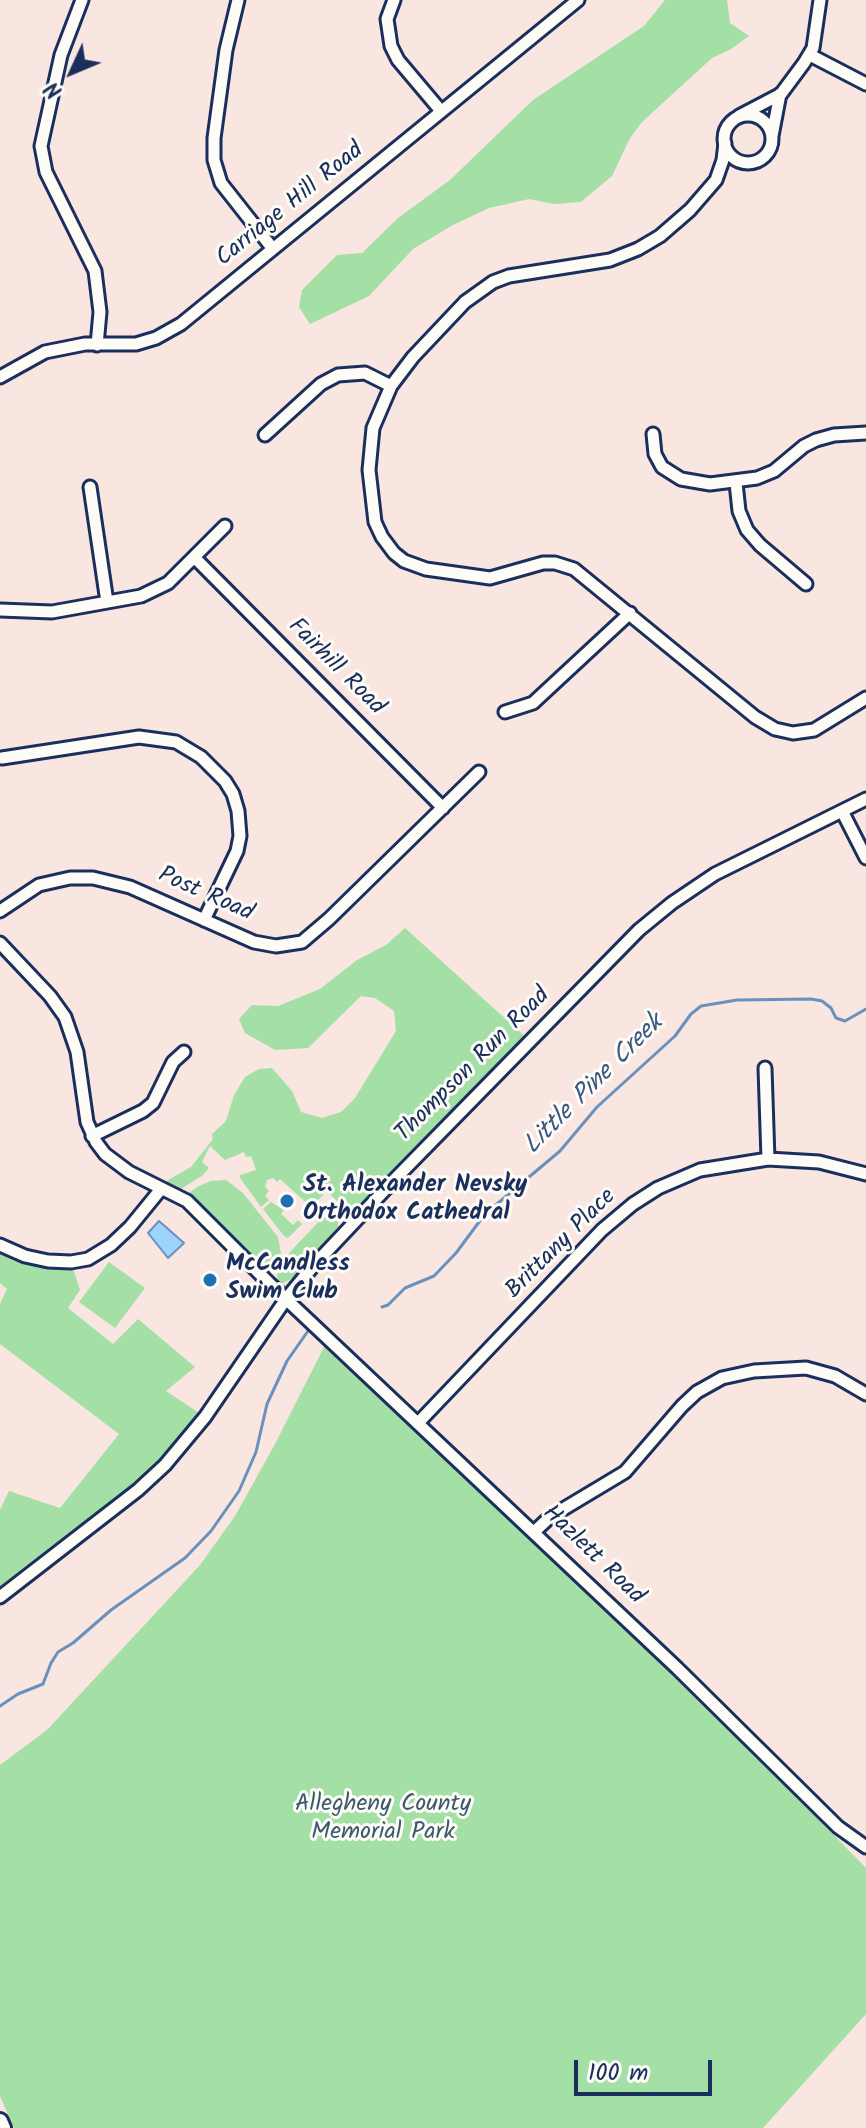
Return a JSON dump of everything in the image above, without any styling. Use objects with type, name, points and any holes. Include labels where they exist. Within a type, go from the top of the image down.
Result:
[{"type":"main road","points":[[0,2121],[3,2128]]},
{"type":"street","points":[[82,0],[61,55],[41,146],[46,172],[95,271],[100,312],[97,345]]},
{"type":"street","points":[[238,0],[226,50],[214,160],[221,183],[273,249]]},
{"type":"street","points":[[394,0],[387,26],[394,53],[441,111]]},
{"type":"street","name":"Carriage Hill Road","points":[[0,377],[45,352],[75,345],[136,344],[167,333],[578,0]]},
{"type":"street","points":[[820,0],[810,55],[781,94],[766,154],[758,161],[747,163],[716,180],[678,222],[638,249],[591,265],[509,276],[486,286],[448,319],[401,370],[373,428],[369,470],[375,522],[382,537],[394,553],[418,567],[481,577],[501,576],[543,563],[560,564],[586,577],[755,717],[775,729],[793,733],[814,730],[866,698]]},
{"type":"street","points":[[810,55],[866,84]]},
{"type":"street","points":[[716,180],[723,160],[727,128],[739,116],[781,94]]},
{"type":"street","points":[[739,116],[760,118],[769,127],[772,137]]},
{"type":"street","points":[[725,143],[733,157],[747,163]]},
{"type":"street","points":[[265,435],[332,377],[345,373],[365,373],[391,386]]},
{"type":"street","points":[[653,434],[657,459],[675,476],[695,483],[736,483],[768,474],[804,446],[821,438],[866,433]]},
{"type":"street","points":[[736,483],[739,511],[747,530],[806,584]]},
{"type":"street","points":[[90,487],[107,602]]},
{"type":"street","points":[[0,610],[43,613],[141,596],[159,588],[195,558],[225,526]]},
{"type":"street","name":"Fairhill Road","points":[[195,558],[443,808]]},
{"type":"street","points":[[505,712],[533,703],[630,613]]},
{"type":"street","points":[[2,758],[139,737],[176,742],[201,757],[225,781],[233,794],[240,836],[237,851],[204,920]]},
{"type":"street","name":"Post Road","points":[[0,911],[39,885],[81,877],[120,884],[254,942],[276,946],[302,942],[479,772]]},
{"type":"street","name":"Thompson Run Road","points":[[0,1597],[138,1490],[165,1465],[205,1417],[286,1299],[396,1178],[654,917],[715,874],[866,799]]},
{"type":"street","points":[[842,811],[866,858]]},
{"type":"street","points":[[0,943],[50,996],[69,1025],[92,1136],[153,1103],[173,1062],[184,1052]]},
{"type":"street","points":[[765,1068],[768,1159]]},
{"type":"street","name":"Hazlett Road","points":[[92,1136],[115,1163],[187,1201],[838,1827],[866,1847]]},
{"type":"street","name":"Brittany Place","points":[[418,1423],[602,1230],[633,1204],[671,1181],[735,1162],[768,1159],[819,1162],[866,1174]]},
{"type":"street","points":[[0,1245],[25,1256],[48,1261],[88,1259],[111,1245],[130,1227],[161,1189]]},
{"type":"street","points":[[534,1532],[550,1517],[625,1472],[682,1406],[697,1392],[722,1378],[754,1371],[806,1368],[835,1376],[866,1394]]},
{"type":"green space","points":[[665,0],[727,0],[730,23],[749,36],[712,58],[642,122],[630,138],[612,176],[581,202],[554,204],[529,199],[489,208],[453,225],[413,249],[369,296],[310,324],[299,307],[302,290],[337,255],[362,253],[398,218],[450,180],[533,100],[644,26]]},
{"type":"green space","points":[[405,928],[530,1041],[396,1178],[390,1174],[348,1218],[345,1217],[349,1213],[327,1191],[311,1207],[280,1179],[277,1182],[273,1178],[267,1180],[265,1187],[269,1191],[265,1196],[269,1200],[261,1207],[240,1178],[240,1175],[256,1170],[251,1156],[246,1157],[244,1152],[225,1160],[210,1146],[202,1162],[209,1168],[203,1175],[178,1191],[163,1183],[191,1167],[213,1139],[212,1134],[226,1121],[234,1095],[245,1077],[259,1069],[272,1068],[292,1091],[301,1112],[322,1118],[341,1112],[355,1098],[396,1031],[394,1011],[375,998],[361,996],[308,1048],[275,1050],[245,1033],[239,1019],[252,1005],[278,1006],[320,989],[357,960],[386,945]]},
{"type":"green space","points":[[226,1180],[243,1193],[278,1237],[281,1254],[270,1272],[265,1273],[190,1198],[190,1192],[199,1186]]},
{"type":"green space","points":[[271,1202],[284,1210],[281,1214],[293,1225],[298,1220],[302,1224],[288,1238],[263,1209]]},
{"type":"green space","points":[[329,1216],[338,1222],[338,1227],[291,1279],[279,1285],[277,1275],[291,1251],[323,1217]]},
{"type":"green space","points":[[0,1245],[71,1262],[80,1290],[68,1308],[113,1344],[138,1319],[195,1367],[166,1391],[205,1417],[165,1465],[0,1597],[0,1510],[9,1491],[60,1508],[119,1434],[0,1344],[0,1304],[7,1289],[0,1283]]},
{"type":"green space","points":[[109,1262],[145,1288],[115,1328],[79,1302]]},
{"type":"green space","name":"Allegheny County Memorial Park","points":[[325,1345],[670,1668],[866,1868],[866,2014],[763,2128],[14,2128],[0,2096],[0,1765],[47,1730],[200,1565],[235,1516]]},
{"type":"water","points":[[159,1221],[184,1243],[168,1258],[148,1233]]},
{"type":"waterway","name":"Little Pine Creek","points":[[382,1307],[405,1288],[434,1276],[485,1214],[560,1151],[597,1107],[675,1036],[701,1006],[737,1000],[811,999],[822,1001],[831,1008],[836,1018],[845,1021],[866,1009]]},
{"type":"waterway","name":"Little Pine Creek","points":[[0,1706],[18,1694],[43,1684],[58,1652],[185,1558],[211,1531],[239,1491],[256,1452],[267,1404],[287,1361],[308,1331]]},
{"type":"place","name":"St. Alexander Nevsky Orthodox Cathedral","points":[[287,1201]]},
{"type":"place","name":"McCandless Swim Club","points":[[210,1280]]}]
